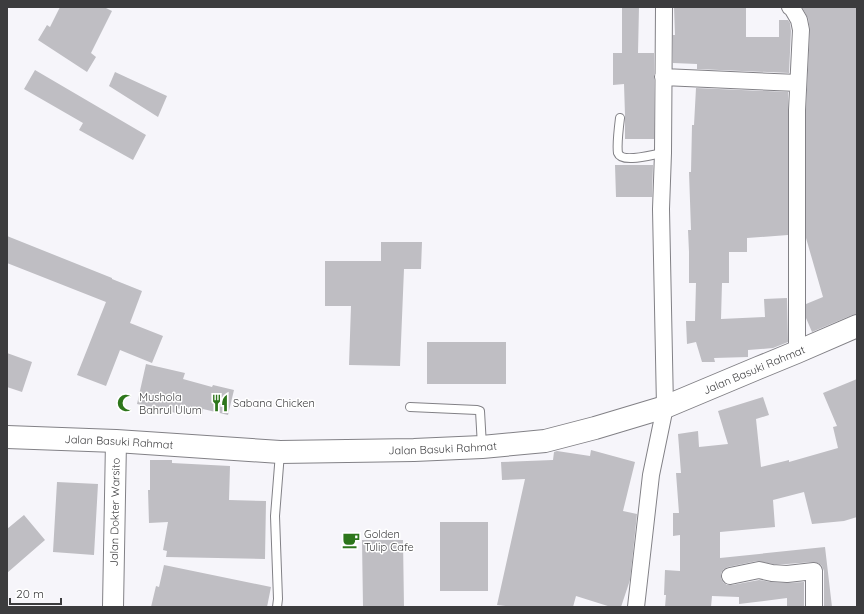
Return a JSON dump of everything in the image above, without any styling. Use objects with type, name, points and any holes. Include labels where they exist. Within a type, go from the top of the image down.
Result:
[{"type":"main road","name":"Jalan Basuki Rahmat","points":[[7,437],[116,441],[280,452],[414,450],[482,447],[545,441],[665,407],[857,326]]},
{"type":"street","points":[[636,607],[651,475],[665,407],[661,209],[664,7]]},
{"type":"street","points":[[790,7],[801,23],[797,110],[797,352]]},
{"type":"street","points":[[663,77],[798,83]]},
{"type":"street","name":"Jalan Dokter Warsito","points":[[113,607],[116,441]]},
{"type":"street","points":[[730,576],[759,570],[772,574],[814,571],[814,607]]},
{"type":"lane","points":[[620,118],[618,154],[621,157],[627,159],[663,153]]},
{"type":"lane","points":[[410,407],[480,411],[482,447]]},
{"type":"lane","points":[[277,607],[275,516],[280,452]]},
{"type":"building","points":[[60,7],[104,7],[112,11],[91,53],[96,57],[87,72],[38,40],[47,25],[50,27]]},
{"type":"building","points":[[622,7],[639,7],[638,53],[654,53],[654,139],[625,139],[624,84],[613,85],[613,53],[622,53]]},
{"type":"building","points":[[674,7],[746,7],[746,37],[779,37],[779,20],[788,20],[791,31],[789,73],[697,69],[697,64],[673,63],[673,35],[675,35]]},
{"type":"building","points":[[802,7],[857,7],[857,314],[812,332],[806,318],[806,304],[823,297],[806,238],[806,110],[810,30],[808,18]]},
{"type":"building","points":[[35,70],[146,135],[133,160],[79,130],[83,123],[24,89]]},
{"type":"building","points":[[115,72],[167,96],[158,117],[109,86]]},
{"type":"building","points":[[696,88],[788,92],[788,235],[747,238],[747,252],[729,252],[729,283],[722,283],[721,319],[765,317],[764,299],[787,298],[788,342],[773,348],[748,350],[748,357],[714,358],[715,362],[702,362],[696,342],[687,344],[686,321],[695,321],[696,283],[689,283],[688,230],[691,230],[689,172],[691,172],[692,125],[694,125]]},
{"type":"building","points":[[615,165],[653,165],[652,197],[616,197]]},
{"type":"building","points":[[7,236],[142,291],[130,323],[163,336],[152,363],[120,350],[106,386],[77,375],[106,302],[7,263]]},
{"type":"building","points":[[381,242],[422,242],[421,269],[404,269],[400,366],[349,365],[351,306],[325,306],[325,261],[381,261]]},
{"type":"building","points":[[427,342],[506,342],[506,384],[427,384]]},
{"type":"building","points":[[7,353],[32,362],[22,392],[7,387]]},
{"type":"building","points":[[146,364],[185,373],[183,379],[212,387],[213,385],[234,390],[228,415],[203,409],[202,415],[177,408],[176,413],[137,404]]},
{"type":"building","points":[[857,379],[857,517],[844,521],[812,524],[804,492],[773,500],[775,527],[720,532],[720,558],[825,547],[832,607],[824,607],[824,571],[822,566],[818,563],[773,564],[757,561],[724,569],[721,573],[723,582],[727,585],[732,585],[759,580],[786,583],[804,582],[804,607],[787,607],[787,598],[739,604],[739,597],[712,596],[711,607],[665,607],[665,570],[680,571],[680,535],[673,536],[673,513],[679,513],[676,473],[681,473],[678,434],[698,431],[699,447],[728,444],[718,411],[763,397],[769,415],[756,419],[761,467],[789,460],[789,462],[838,448],[833,427],[837,426],[823,393]]},
{"type":"building","points":[[591,450],[635,462],[623,511],[637,514],[630,580],[621,607],[611,607],[576,596],[573,607],[515,607],[497,605],[525,479],[502,480],[501,462],[553,460],[554,452],[557,451],[590,456]]},
{"type":"building","points":[[150,460],[172,460],[172,463],[230,466],[229,500],[266,501],[265,559],[166,557],[167,551],[163,550],[168,522],[149,523],[148,490],[150,490]]},
{"type":"building","points":[[57,482],[98,484],[94,555],[53,552]]},
{"type":"building","points":[[24,515],[45,540],[7,573],[7,529]]},
{"type":"building","points":[[440,522],[488,522],[488,591],[440,591]]},
{"type":"building","points":[[362,540],[403,540],[404,607],[363,607]]},
{"type":"building","points":[[164,565],[271,587],[267,607],[151,607],[156,586],[159,587]]},
{"type":"place","name":"Mushola Bahrul Ulum","points":[[126,403]]},
{"type":"place","name":"Sabana Chicken","points":[[220,403]]},
{"type":"place","name":"Golden Tulip Cafe","points":[[351,540]]}]
